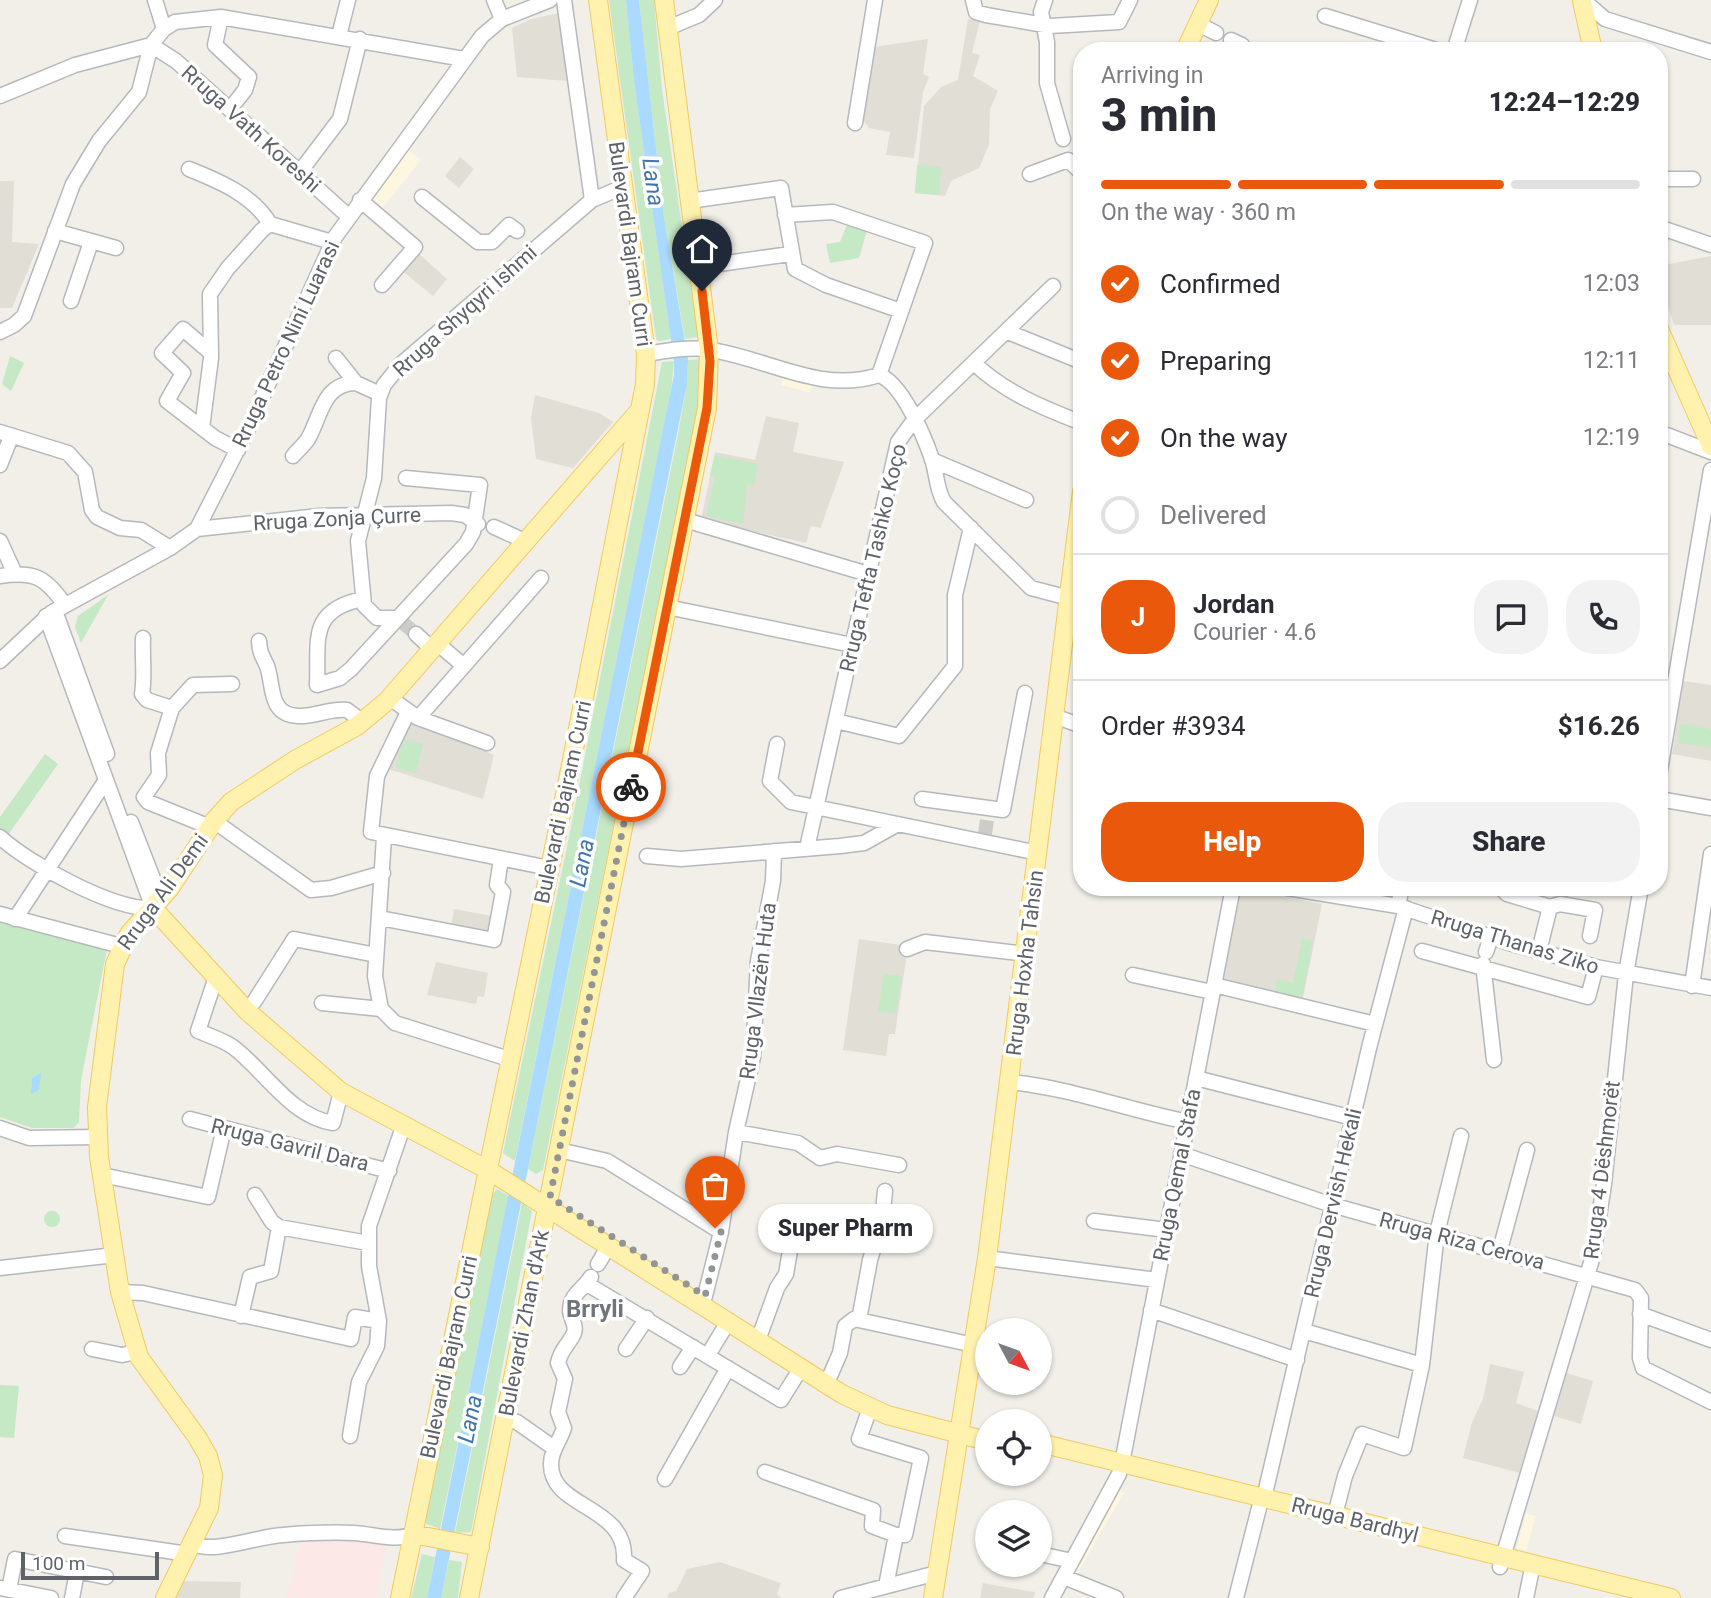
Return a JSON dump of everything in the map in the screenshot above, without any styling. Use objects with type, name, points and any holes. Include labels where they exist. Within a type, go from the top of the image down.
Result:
[{"type":"main road","name":"Bulevardi Bajram Curri","points":[[400,1598],[415,1540],[495,1169],[509,1059],[641,408],[646,354],[598,0]]},
{"type":"main road","points":[[664,0],[698,267],[709,390],[703,434],[667,607]]},
{"type":"main road","points":[[1189,42],[1209,0]]},
{"type":"main road","points":[[1574,0],[1583,0],[1591,42]]},
{"type":"main road","points":[[1668,349],[1711,446]]},
{"type":"main road","name":"Rruga Ali Demi","points":[[164,1598],[212,1499],[211,1465],[197,1437],[144,1368],[136,1352],[120,1292],[102,1175],[97,1089],[108,1000],[121,946],[132,929],[157,903],[212,824],[231,802],[363,722],[390,698],[641,408]]},
{"type":"main road","points":[[608,448],[633,453]]},
{"type":"main road","name":"Rruga Hoxha Tahsin","points":[[933,1598],[987,1258],[1073,565]]},
{"type":"main road","name":"Bulevardi Zhan d'Ark","points":[[469,1598],[472,1552],[505,1420],[667,607]]},
{"type":"main road","points":[[157,903],[216,977],[276,1038],[341,1092],[403,1127],[495,1169]]},
{"type":"main road","points":[[157,903],[254,1002],[340,1078],[495,1169],[548,1203],[608,1247],[870,1408],[960,1429],[975,1430]]},
{"type":"main road","points":[[548,1203],[705,1296],[830,1376],[887,1405],[975,1436]]},
{"type":"main road","name":"Rruga Bardhyl","points":[[1052,1447],[1121,1468],[1501,1562],[1671,1598]]},
{"type":"main road","name":"Rruga Bardhyl","points":[[1052,1456],[1121,1468]]},
{"type":"main road","name":"Rruga Bardhyl","points":[[1261,1503],[1335,1515],[1501,1562]]},
{"type":"main road","points":[[415,1540],[472,1552]]},
{"type":"main road","name":"Rruga Bardhyl","points":[[1532,1569],[1625,1598]]},
{"type":"street","points":[[155,0],[164,29]]},
{"type":"street","points":[[339,36],[348,0]]},
{"type":"street","points":[[494,0],[502,19]]},
{"type":"street","name":"Rruga Petro Nini Luarasi","points":[[0,661],[55,611],[170,548],[197,529],[238,450],[332,242],[348,216],[464,59],[502,19],[550,0]]},
{"type":"street","points":[[564,0],[592,200]]},
{"type":"street","points":[[675,25],[699,15],[715,0]]},
{"type":"street","points":[[855,123],[875,0]]},
{"type":"street","points":[[973,0],[976,12],[1044,25],[1119,22],[1129,0]]},
{"type":"street","points":[[1045,0],[1041,12],[1047,83],[1063,139]]},
{"type":"street","points":[[1457,42],[1470,0]]},
{"type":"street","points":[[1583,0],[1605,19],[1711,52]]},
{"type":"street","points":[[1325,16],[1410,42]]},
{"type":"street","points":[[221,17],[215,45],[249,78],[245,90],[230,109]]},
{"type":"street","points":[[0,332],[18,323],[27,311],[55,231],[83,165],[139,92],[151,45],[164,29],[183,20],[221,17],[464,59]]},
{"type":"street","points":[[1198,24],[1216,33]]},
{"type":"street","points":[[299,173],[340,119],[360,39]]},
{"type":"street","points":[[0,96],[75,65],[151,45]]},
{"type":"street","name":"Rruga Vath Koreshi","points":[[151,45],[176,61],[348,216]]},
{"type":"street","points":[[434,53],[451,77]]},
{"type":"street","points":[[1030,174],[1068,160],[1073,165]]},
{"type":"street","points":[[189,169],[214,178],[244,197],[261,210],[270,224],[332,242]]},
{"type":"street","points":[[1668,179],[1693,179]]},
{"type":"street","name":"Rruga Shyqyri Ishmi","points":[[362,599],[358,541],[374,478],[380,394],[400,365],[526,239],[592,200],[623,187]]},
{"type":"street","points":[[689,201],[781,188],[790,254],[795,269],[807,277],[901,311]]},
{"type":"street","points":[[422,197],[478,242],[492,242],[509,225],[526,239]]},
{"type":"street","points":[[360,200],[415,247],[382,285]]},
{"type":"street","points":[[785,215],[833,212],[925,243],[879,375]]},
{"type":"street","points":[[202,428],[211,353],[211,292],[261,230],[270,224]]},
{"type":"street","points":[[1668,230],[1711,246]]},
{"type":"street","points":[[55,231],[116,248]]},
{"type":"street","points":[[71,301],[91,242]]},
{"type":"street","points":[[698,267],[790,254]]},
{"type":"street","name":"Rruga Tefta Tashko Koço","points":[[807,848],[898,442],[914,420],[1053,286]]},
{"type":"street","points":[[211,353],[183,329],[162,353],[183,373],[167,401],[202,428],[238,450]]},
{"type":"street","points":[[1008,332],[1073,358]]},
{"type":"street","points":[[646,354],[704,350],[825,380],[851,382],[879,375],[892,382],[933,460],[940,494],[1031,588],[1069,598]]},
{"type":"street","points":[[336,358],[356,383],[380,394]]},
{"type":"street","points":[[974,363],[997,384],[1018,396],[1073,419]]},
{"type":"street","points":[[293,456],[307,439],[330,392],[342,384],[356,383]]},
{"type":"street","points":[[0,465],[6,435],[68,453],[85,472],[92,510],[97,517],[120,528],[141,530],[170,548]]},
{"type":"street","points":[[1668,435],[1711,452]]},
{"type":"street","points":[[933,460],[1026,500]]},
{"type":"street","points":[[1668,681],[1711,470]]},
{"type":"street","points":[[400,620],[372,615],[362,599],[340,604],[324,618],[320,630],[317,685],[340,678],[400,620],[466,544],[477,523],[480,485],[406,478]]},
{"type":"street","name":"Rruga Zonja Çurre","points":[[197,529],[319,516],[451,513],[464,515],[477,523]]},
{"type":"street","points":[[685,520],[868,574]]},
{"type":"street","points":[[494,527],[527,542]]},
{"type":"street","points":[[836,721],[899,736],[950,674],[956,658],[953,618],[955,595],[971,528]]},
{"type":"street","points":[[0,541],[7,575],[27,573],[40,578],[55,611],[157,903]]},
{"type":"street","points":[[541,578],[464,666],[413,715],[384,758],[373,794],[371,832],[384,837],[549,868]]},
{"type":"street","points":[[667,607],[852,645]]},
{"type":"street","points":[[55,611],[106,780],[157,903]]},
{"type":"street","points":[[416,634],[464,666]]},
{"type":"street","points":[[143,638],[142,660],[145,675],[142,694],[147,700],[173,708]]},
{"type":"street","points":[[259,641],[260,657],[267,665],[272,697],[283,710],[302,716],[347,710],[363,722]]},
{"type":"street","points":[[232,684],[193,685],[173,708],[158,752],[159,775],[144,797],[165,808],[212,824],[311,890],[331,888],[383,873]]},
{"type":"street","points":[[777,744],[771,785],[791,802],[898,824],[986,826],[1003,810],[1025,693]]},
{"type":"street","points":[[390,698],[413,715],[487,743]]},
{"type":"street","points":[[1054,716],[1073,723]]},
{"type":"street","points":[[15,919],[106,780]]},
{"type":"street","points":[[922,799],[986,826],[1038,853]]},
{"type":"street","points":[[1668,801],[1711,808]]},
{"type":"street","points":[[648,856],[681,859],[864,843],[898,824]]},
{"type":"street","points":[[0,837],[47,871],[130,907],[157,903]]},
{"type":"street","points":[[384,837],[375,976],[385,1014]]},
{"type":"street","name":"Rruga Vllazën Huta","points":[[705,1296],[721,1232],[736,1132],[753,1057],[758,961],[773,881],[774,851]]},
{"type":"street","points":[[1692,986],[1711,854]]},
{"type":"street","points":[[380,918],[494,940],[503,892],[497,884],[501,859]]},
{"type":"street","name":"Rruga Qemal Stafa","points":[[1052,1598],[1121,1468],[1231,896]]},
{"type":"street","name":"Rruga Thanas Ziko","points":[[1335,896],[1402,907],[1491,937],[1596,967],[1711,988]]},
{"type":"street","name":"Rruga Dervish Hekali","points":[[1236,1598],[1304,1331],[1402,907],[1402,896]]},
{"type":"street","points":[[1520,896],[1595,910],[1590,936]]},
{"type":"street","name":"Rruga 4 Dëshmorët","points":[[1501,1562],[1587,1276],[1604,1184],[1626,974],[1639,896]]},
{"type":"street","points":[[1539,951],[1557,902]]},
{"type":"street","points":[[0,914],[121,946]]},
{"type":"street","points":[[1491,937],[1484,961],[1494,1060]]},
{"type":"street","points":[[254,1002],[294,939],[376,955]]},
{"type":"street","points":[[907,949],[925,942],[1026,954]]},
{"type":"street","points":[[1422,950],[1484,961],[1588,998],[1596,967]]},
{"type":"street","points":[[1133,975],[1213,988],[1375,1024]]},
{"type":"street","points":[[216,977],[198,1031],[231,1045],[277,1089],[318,1119],[333,1123],[341,1092]]},
{"type":"street","points":[[322,1003],[385,1014],[509,1059]]},
{"type":"street","points":[[1196,1078],[1353,1118]]},
{"type":"street","points":[[1010,1082],[1063,1090],[1135,1111],[1188,1122]]},
{"type":"street","name":"Rruga Gavril Dara","points":[[190,1119],[389,1171]]},
{"type":"street","points":[[350,1436],[356,1392],[363,1373],[375,1355],[379,1321],[369,1266],[369,1226],[403,1127]]},
{"type":"street","points":[[0,1128],[29,1138],[98,1137]]},
{"type":"street","points":[[102,1175],[208,1197],[223,1128]]},
{"type":"street","points":[[736,1132],[798,1143],[820,1158],[837,1154],[899,1165]]},
{"type":"street","points":[[1335,1515],[1345,1476],[1362,1434],[1404,1448],[1422,1365],[1437,1233],[1461,1136]]},
{"type":"street","points":[[559,1150],[607,1161],[721,1232]]},
{"type":"street","points":[[1500,1250],[1527,1150]]},
{"type":"street","name":"Rruga Riza Cerova","points":[[1181,1154],[1332,1206],[1500,1250],[1635,1290],[1641,1298],[1640,1358],[1643,1368],[1711,1402]]},
{"type":"street","points":[[859,1320],[870,1260],[882,1221],[885,1191]]},
{"type":"street","points":[[255,1195],[272,1222],[279,1227],[368,1242]]},
{"type":"street","points":[[1094,1221],[1167,1230]]},
{"type":"street","points":[[241,1317],[250,1277],[271,1271],[279,1227]]},
{"type":"street","points":[[761,1332],[777,1288],[786,1274],[792,1239]]},
{"type":"street","points":[[608,1247],[592,1275],[575,1292],[570,1311],[575,1328],[561,1348],[558,1363],[565,1379],[558,1412],[564,1428],[554,1448],[551,1468],[558,1488],[611,1522],[625,1553],[624,1560],[642,1572],[624,1598]]},
{"type":"street","points":[[0,1268],[115,1255]]},
{"type":"street","points":[[987,1258],[1157,1280]]},
{"type":"street","points":[[592,1275],[647,1318],[781,1400],[801,1368]]},
{"type":"street","points":[[120,1292],[143,1293],[241,1317],[351,1339],[355,1317],[379,1321]]},
{"type":"street","points":[[1152,1310],[1297,1360]]},
{"type":"street","points":[[1640,1314],[1711,1340]]},
{"type":"street","points":[[626,1349],[647,1318]]},
{"type":"street","points":[[830,1376],[840,1353],[848,1320],[859,1320],[974,1345]]},
{"type":"street","points":[[708,1355],[728,1322]]},
{"type":"street","points":[[1304,1331],[1422,1365]]},
{"type":"street","points":[[680,1367],[693,1347]]},
{"type":"street","points":[[92,1349],[122,1355],[136,1352]]},
{"type":"street","points":[[665,1479],[729,1368]]},
{"type":"street","points":[[765,1472],[873,1510],[872,1526],[896,1535],[905,1535],[921,1458],[859,1440],[870,1408]]},
{"type":"street","points":[[505,1420],[517,1422],[554,1448]]},
{"type":"street","points":[[65,1536],[190,1549],[311,1533],[355,1533],[415,1540]]},
{"type":"street","points":[[886,1586],[896,1535]]},
{"type":"street","points":[[1052,1556],[1072,1560]]},
{"type":"street","points":[[51,1598],[5,1589],[16,1559],[106,1577]]},
{"type":"street","points":[[1526,1598],[1532,1569]]},
{"type":"street","points":[[72,1598],[77,1572]]},
{"type":"street","points":[[841,1598],[937,1573]]},
{"type":"street","points":[[1064,1577],[1116,1598]]},
{"type":"shaded area","points":[[560,13],[568,81],[517,77],[512,28],[531,19]]},
{"type":"shaded area","points":[[968,19],[980,21],[972,53],[980,55],[973,76],[998,91],[990,109],[989,145],[979,168],[951,181],[945,196],[915,193],[924,106],[941,87],[958,80]]},
{"type":"shaded area","points":[[928,39],[923,74],[929,77],[923,92],[914,158],[886,155],[890,132],[869,128],[861,117],[873,47]]},
{"type":"shaded area","points":[[407,149],[421,160],[378,213],[366,203]]},
{"type":"shaded area","points":[[460,157],[474,169],[459,188],[445,176]]},
{"type":"shaded area","points":[[0,181],[14,181],[12,242],[39,244],[12,308],[0,308]]},
{"type":"shaded area","points":[[417,252],[447,279],[433,296],[401,270]]},
{"type":"shaded area","points":[[1711,256],[1711,325],[1674,325],[1668,306],[1668,264]]},
{"type":"shaded area","points":[[783,376],[812,383],[810,392],[781,385]]},
{"type":"shaded area","points":[[535,395],[599,413],[613,422],[573,468],[536,459],[531,418]]},
{"type":"shaded area","points":[[766,416],[799,423],[793,452],[844,462],[821,528],[811,526],[806,543],[701,520],[715,452],[755,460]]},
{"type":"shaded area","points":[[1683,681],[1711,685],[1711,761],[1672,754]]},
{"type":"shaded area","points":[[407,719],[494,755],[483,799],[385,768]]},
{"type":"shaded area","points":[[1237,896],[1280,896],[1322,904],[1302,1003],[1220,982]]},
{"type":"shaded area","points":[[454,909],[492,916],[489,933],[451,926]]},
{"type":"shaded area","points":[[859,939],[908,946],[895,1034],[889,1034],[886,1056],[843,1050]]},
{"type":"shaded area","points":[[436,962],[488,973],[484,997],[478,996],[476,1004],[427,995]]},
{"type":"shaded area","points":[[1490,1364],[1524,1372],[1516,1403],[1538,1411],[1520,1473],[1463,1458],[1472,1422],[1483,1399]]},
{"type":"shaded area","points":[[1566,1373],[1593,1381],[1581,1424],[1554,1416]]},
{"type":"shaded area","points":[[1115,1489],[1124,1493],[1076,1575],[1070,1573]]},
{"type":"shaded area","points":[[1526,1514],[1536,1516],[1526,1550],[1517,1548]]},
{"type":"shaded area","points":[[388,1540],[376,1598],[284,1598],[294,1576],[300,1541]]},
{"type":"shaded area","points":[[720,1562],[781,1583],[777,1594],[781,1598],[667,1598],[669,1593],[676,1591],[687,1569]]},
{"type":"shaded area","points":[[182,1581],[241,1582],[240,1598],[175,1598]]},
{"type":"shaded area","points":[[983,1583],[1035,1592],[1033,1598],[980,1598]]},
{"type":"green space","points":[[609,0],[626,0],[634,81],[671,339],[659,341],[656,339]]},
{"type":"green space","points":[[639,0],[654,0],[662,89],[698,337],[685,339],[664,217]]},
{"type":"green space","points":[[917,165],[941,167],[939,195],[915,193]]},
{"type":"green space","points":[[849,220],[868,227],[859,258],[830,263],[826,244],[840,242]]},
{"type":"green space","points":[[10,356],[24,363],[11,391],[2,384]]},
{"type":"green space","points":[[701,359],[698,406],[691,445],[543,1170],[536,1174],[528,1169],[678,434],[687,384],[688,360]]},
{"type":"green space","points":[[674,361],[671,392],[515,1161],[503,1153],[568,842],[662,362]]},
{"type":"green space","points":[[715,455],[758,464],[754,485],[747,484],[743,524],[706,516],[715,477],[710,475]]},
{"type":"green space","points":[[108,595],[81,643],[75,627],[78,616]]},
{"type":"green space","points":[[1681,724],[1711,729],[1711,747],[1678,743]]},
{"type":"green space","points":[[403,740],[423,744],[416,773],[396,768]]},
{"type":"green space","points":[[45,754],[58,764],[6,838],[0,832],[0,817]]},
{"type":"green space","points":[[0,919],[107,949],[81,1080],[79,1122],[74,1128],[32,1128],[0,1117]]},
{"type":"green space","points":[[1302,939],[1313,941],[1301,1002],[1274,995],[1277,980],[1293,983]]},
{"type":"green space","points":[[884,974],[902,976],[896,1013],[878,1011]]},
{"type":"green space","points":[[497,1189],[509,1196],[440,1529],[425,1523],[489,1199]]},
{"type":"green space","points":[[522,1203],[532,1211],[471,1532],[455,1533]]},
{"type":"green space","points":[[52,1211],[58,1213],[58,1225],[52,1227],[46,1225],[44,1219],[46,1213]]},
{"type":"green space","points":[[0,1385],[19,1386],[14,1438],[0,1437]]},
{"type":"green space","points":[[422,1554],[435,1557],[427,1598],[411,1598]]},
{"type":"green space","points":[[449,1560],[462,1562],[458,1598],[441,1598]]},
{"type":"water","name":"Lana","points":[[626,0],[639,0],[664,217],[688,360],[687,384],[441,1598],[427,1598],[674,375],[634,81]]},
{"type":"water","points":[[41,1073],[39,1090],[31,1094],[32,1078]]},
{"type":"tunnel","points":[[402,622],[416,634]]},
{"type":"tunnel","points":[[985,834],[987,820]]},
{"type":"way so far","points":[[631,787],[550,1197],[705,1296],[721,1232],[715,1228]]},
{"type":"place","name":"Super Pharm","points":[[715,1228]]},
{"type":"district","name":"Brryli","points":[[595,1309]]},
{"type":"route","points":[[631,787],[707,408],[710,361],[702,291]]}]
